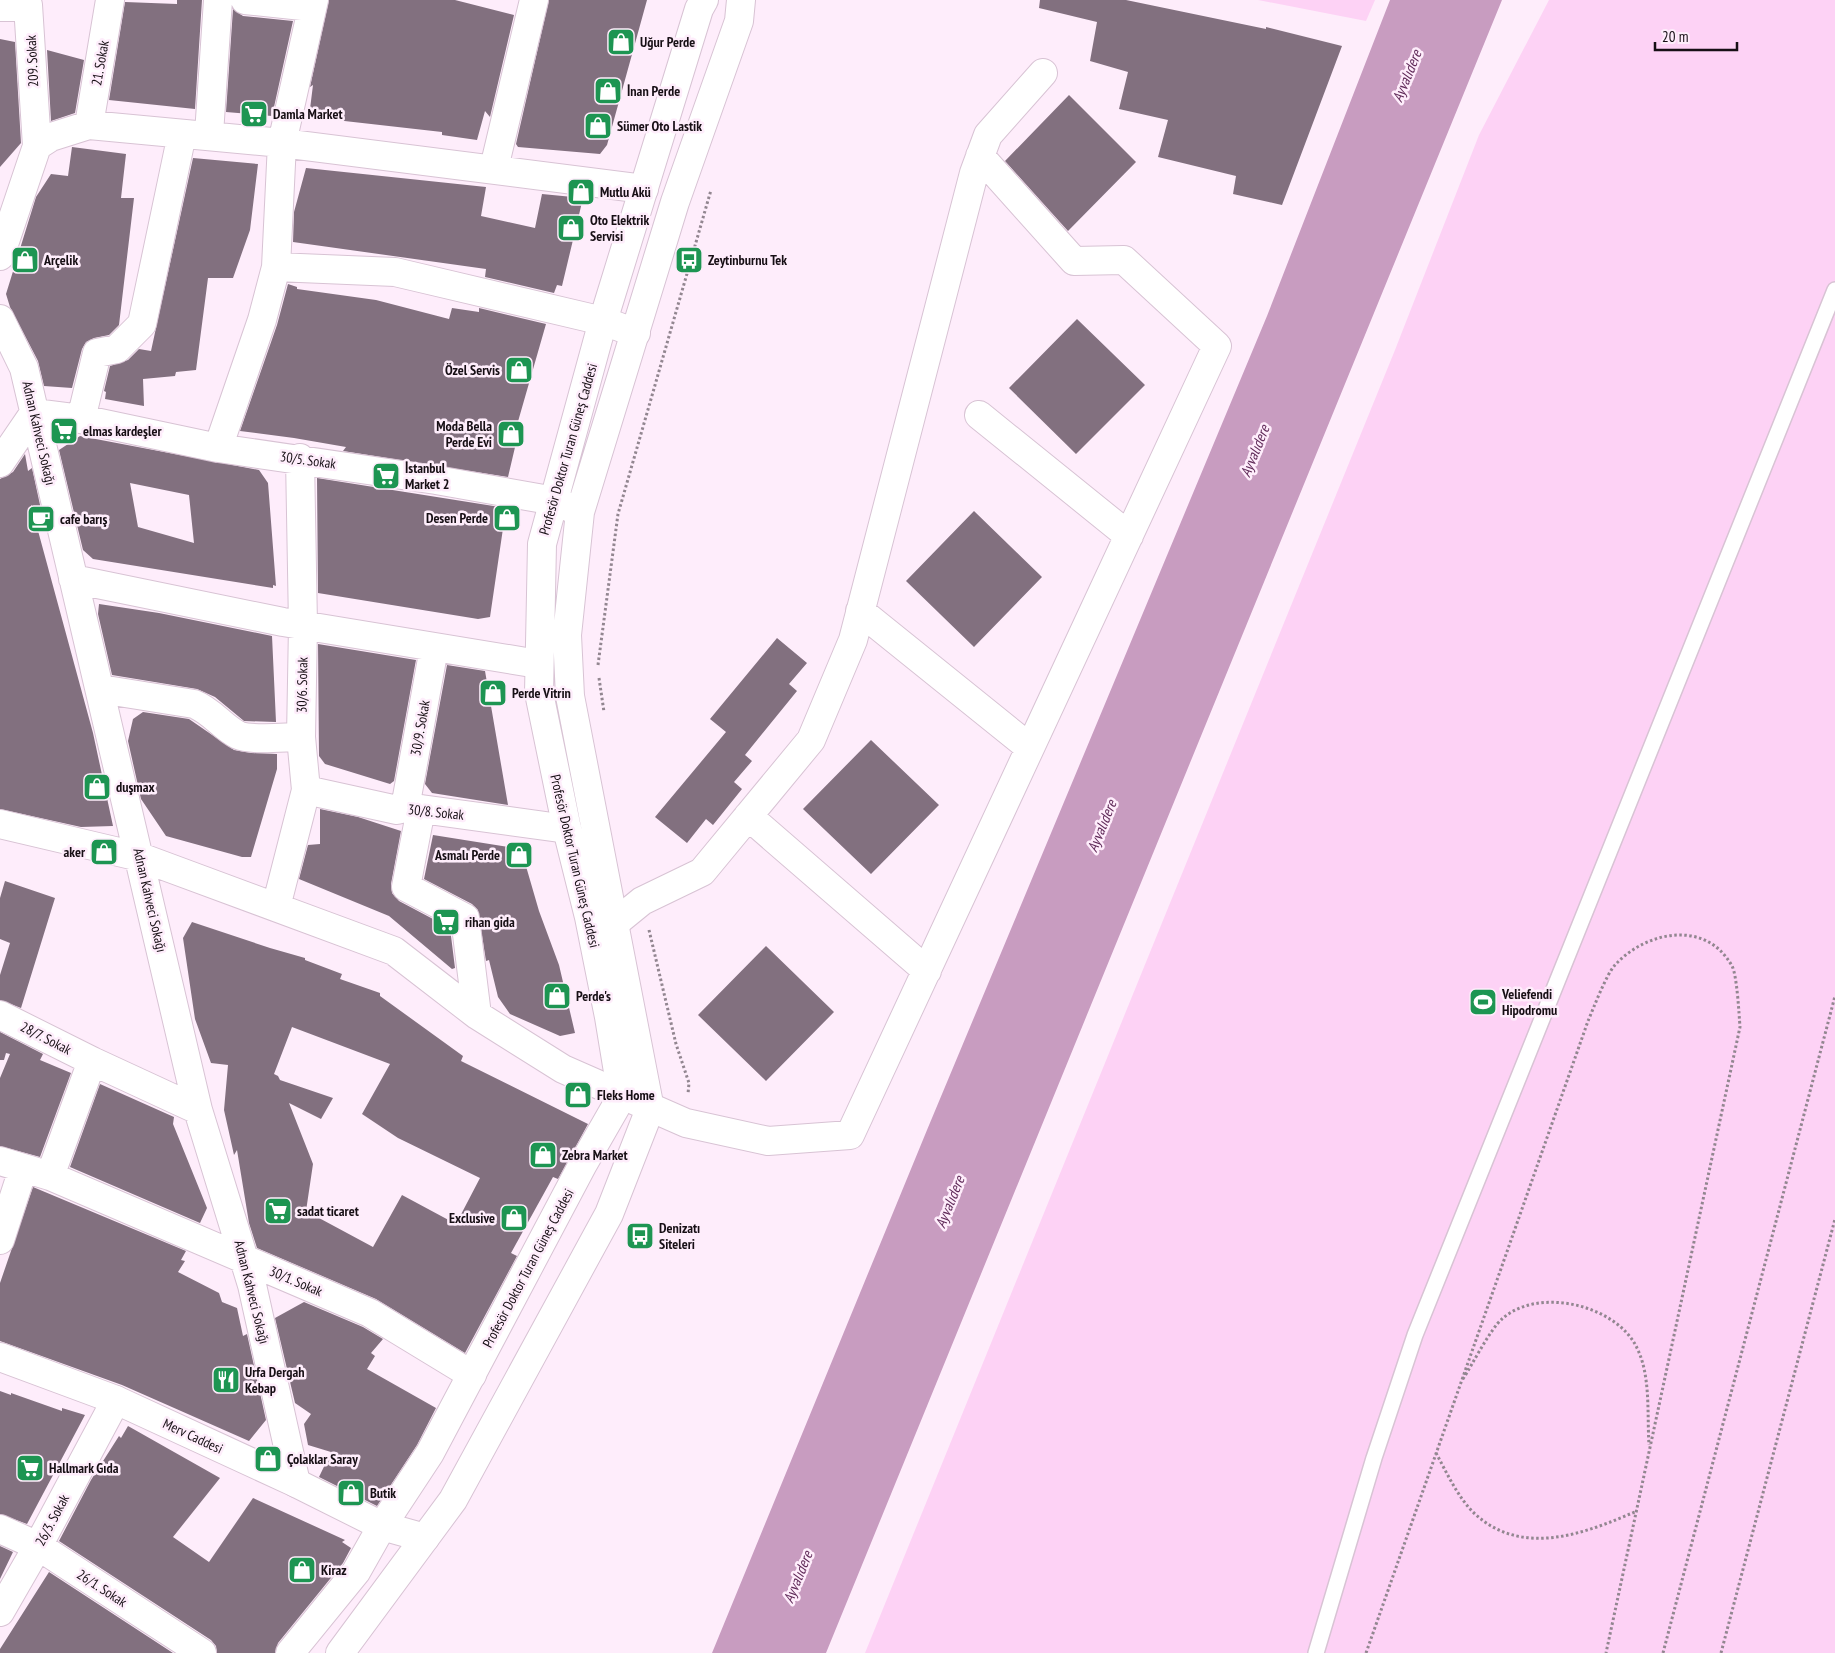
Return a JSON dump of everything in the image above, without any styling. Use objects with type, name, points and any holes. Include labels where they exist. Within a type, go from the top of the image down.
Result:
[{"type":"street","name":"21. Sokak","points":[[89,125],[110,0]]},
{"type":"street","points":[[81,419],[96,353],[117,349],[142,324],[196,134],[218,0]]},
{"type":"street","points":[[218,448],[262,320],[276,267],[282,143],[313,4],[245,0]]},
{"type":"street","points":[[494,168],[532,0]]},
{"type":"street","name":"Profesör Doktor Turan Güneş Caddesi","points":[[290,1653],[356,1572],[382,1526],[430,1453],[583,1164],[622,1096],[609,1017],[589,917],[567,829],[539,693],[538,664],[542,544],[604,321],[699,9],[704,0]]},
{"type":"street","name":"Profesör Doktor Turan Güneş Caddesi","points":[[650,1109],[570,696],[567,635],[580,512],[675,202],[739,21],[741,0]]},
{"type":"street","name":"209. Sokak","points":[[0,7],[28,4],[37,146]]},
{"type":"street","points":[[615,923],[642,901],[702,872],[811,740],[853,640],[974,173],[988,135],[1043,73]]},
{"type":"street","points":[[0,256],[37,146],[51,137],[89,125],[282,143],[494,168],[644,189]]},
{"type":"street","points":[[0,824],[140,857],[394,951],[477,1016],[563,1069],[650,1109],[686,1123],[768,1141],[850,1135],[1217,346],[1124,260],[1074,261],[980,156]]},
{"type":"street","points":[[276,267],[395,272],[604,321],[636,333]]},
{"type":"street","name":"Adnan Kahveci Sokağı","points":[[0,319],[24,368],[198,1110],[245,1260],[296,1483]]},
{"type":"street","points":[[0,462],[34,413]]},
{"type":"street","name":"30/5. Sokak","points":[[34,413],[81,419],[218,448],[300,458],[555,501],[580,512]]},
{"type":"street","points":[[978,415],[1128,536]]},
{"type":"street","name":"30/6. Sokak","points":[[276,907],[306,790],[301,737],[303,625],[300,458]]},
{"type":"street","points":[[73,579],[303,625],[538,664]]},
{"type":"street","points":[[860,611],[1030,748]]},
{"type":"street","name":"30/9. Sokak","points":[[434,648],[413,808],[406,886],[465,918],[477,1016]]},
{"type":"street","points":[[100,689],[194,704],[203,707],[238,735],[249,737],[301,737]]},
{"type":"street","name":"30/8. Sokak","points":[[306,790],[397,810],[413,808],[567,829]]},
{"type":"street","points":[[748,816],[927,971]]},
{"type":"street","name":"28/7. Sokak","points":[[0,1015],[92,1062],[198,1110]]},
{"type":"street","points":[[50,1176],[92,1062]]},
{"type":"street","points":[[340,1653],[452,1500],[609,1214],[650,1109]]},
{"type":"street","points":[[0,1240],[12,1165]]},
{"type":"street","name":"30/1. Sokak","points":[[12,1165],[50,1176],[370,1313],[472,1375]]},
{"type":"street","name":"Merv Caddesi","points":[[0,1357],[116,1400],[296,1483],[382,1526],[425,1538]]},
{"type":"street","name":"26/3. Sokak","points":[[0,1612],[38,1546],[116,1400]]},
{"type":"street","name":"26/1. Sokak","points":[[0,1528],[38,1546],[202,1653]]},
{"type":"lane","points":[[1316,1653],[1374,1458],[1415,1335],[1835,290]]},
{"type":"path","points":[[604,717],[598,669],[618,514],[714,181]]},
{"type":"path","points":[[642,901],[676,1044],[689,1083],[686,1123]]},
{"type":"path","points":[[1366,1653],[1588,1021],[1614,966],[1648,940],[1680,934],[1712,943],[1733,967],[1740,1027],[1606,1653]]},
{"type":"path","points":[[1663,1653],[1835,996]]},
{"type":"path","points":[[1721,1653],[1835,1219]]},
{"type":"path","points":[[1460,1384],[1502,1319],[1526,1305],[1562,1302],[1595,1311],[1623,1327],[1637,1348],[1645,1373],[1649,1451]]},
{"type":"path","points":[[1436,1452],[1460,1495],[1474,1514],[1493,1527],[1513,1534],[1542,1539],[1566,1537],[1594,1530],[1637,1510]]},
{"type":"shaded area","points":[[1258,0],[1375,0],[1366,21]]},
{"type":"shaded area","name":"Veliefendi Hipodromu","points":[[1549,0],[1835,0],[1835,1653],[865,1653],[1395,350],[1479,135]]},
{"type":"water","name":"Ayvalıdere","points":[[1390,0],[1502,0],[826,1653],[712,1653],[927,1130],[1267,316]]},
{"type":"building","points":[[177,0],[202,0],[195,109],[109,100],[125,2],[177,4]]},
{"type":"building","points":[[329,0],[455,0],[514,15],[490,117],[485,111],[477,140],[442,135],[442,132],[309,117],[313,85],[310,87]]},
{"type":"building","points":[[549,0],[647,0],[607,145],[600,154],[518,147],[516,144]]},
{"type":"building","points":[[1040,0],[1126,0],[1266,29],[1266,27],[1342,46],[1282,205],[1233,194],[1236,176],[1158,157],[1168,120],[1119,109],[1128,72],[1090,61],[1097,22],[1039,8]]},
{"type":"building","points":[[233,9],[243,16],[293,21],[272,116],[226,112]]},
{"type":"building","points":[[0,39],[15,42],[21,143],[0,167]]},
{"type":"building","points":[[47,50],[84,60],[75,113],[51,121]]},
{"type":"building","points":[[1069,95],[1136,162],[1068,231],[1005,161]]},
{"type":"building","points":[[72,147],[126,154],[121,198],[134,198],[119,325],[109,335],[86,342],[82,349],[72,388],[44,386],[38,361],[10,307],[6,294],[36,197],[51,174],[68,176]]},
{"type":"building","points":[[193,158],[258,164],[250,230],[233,278],[208,278],[196,370],[176,372],[175,376],[143,379],[144,406],[105,399],[106,392],[104,391],[110,366],[128,360],[139,349],[151,351]]},
{"type":"building","points":[[306,168],[486,187],[481,216],[535,228],[542,194],[583,198],[562,286],[557,285],[554,293],[485,277],[486,269],[293,242],[294,212]]},
{"type":"building","points":[[288,284],[297,287],[297,289],[376,300],[449,319],[452,308],[479,312],[479,308],[546,324],[517,425],[520,426],[508,477],[343,451],[346,447],[240,431],[277,325]]},
{"type":"building","points":[[1077,319],[1145,385],[1076,454],[1009,388]]},
{"type":"building","points":[[80,436],[259,470],[268,483],[276,586],[273,585],[273,588],[93,559],[83,550],[59,450]],"holes":[[[130,483],[189,495],[194,543],[138,527]]]},
{"type":"building","points":[[25,454],[28,471],[32,468],[42,514],[31,505],[93,733],[113,826],[81,827],[0,809],[0,479],[13,472]]},
{"type":"building","points":[[317,478],[506,508],[490,617],[478,619],[318,593]]},
{"type":"building","points":[[974,511],[1042,577],[974,647],[906,581]]},
{"type":"building","points":[[99,604],[159,613],[272,636],[276,722],[244,721],[215,697],[197,689],[112,675],[98,614]]},
{"type":"building","points":[[777,638],[807,663],[789,684],[797,691],[745,755],[752,761],[734,782],[742,789],[713,825],[706,819],[687,843],[655,817],[726,732],[710,719]]},
{"type":"building","points":[[318,644],[416,660],[394,781],[390,784],[325,764],[319,756]]},
{"type":"building","points":[[447,665],[485,671],[508,805],[432,793],[425,784]]},
{"type":"building","points":[[143,712],[189,719],[234,750],[277,754],[277,769],[251,857],[242,857],[166,836],[141,799],[128,741],[133,719]]},
{"type":"building","points":[[871,740],[939,805],[871,874],[803,809]]},
{"type":"building","points":[[320,809],[358,817],[401,831],[391,884],[392,893],[399,901],[450,928],[455,968],[452,969],[389,916],[299,879],[308,845],[320,844]]},
{"type":"building","points":[[433,835],[521,849],[539,911],[559,965],[575,1033],[560,1036],[510,1014],[498,997],[489,960],[486,961],[478,910],[472,904],[424,879]]},
{"type":"building","points":[[5,881],[55,898],[21,1008],[0,1000],[0,975],[10,943],[0,939],[0,898]]},
{"type":"building","points":[[192,922],[305,958],[305,960],[342,974],[340,979],[380,993],[380,996],[463,1056],[461,1061],[588,1124],[558,1179],[553,1177],[511,1253],[517,1256],[465,1353],[376,1299],[257,1248],[249,1223],[237,1150],[234,1155],[224,1110],[228,1065],[211,1063],[195,1019],[183,938]],"holes":[[[292,1027],[390,1064],[362,1114],[398,1138],[480,1178],[456,1224],[402,1195],[373,1247],[306,1211],[313,1164],[289,1103],[321,1119],[333,1098],[280,1080],[274,1074]]]},
{"type":"building","points":[[766,946],[834,1012],[766,1081],[698,1015]]},
{"type":"building","points":[[0,1032],[43,1054],[40,1060],[71,1073],[40,1157],[0,1146],[0,1078],[10,1054],[6,1053],[4,1060],[0,1060]]},
{"type":"building","points":[[100,1084],[174,1117],[173,1124],[207,1208],[200,1223],[70,1167]]},
{"type":"building","points":[[33,1187],[186,1251],[181,1260],[185,1261],[178,1272],[219,1293],[222,1302],[237,1308],[243,1336],[247,1334],[266,1420],[249,1441],[122,1385],[0,1341],[0,1283]]},
{"type":"building","points":[[304,1302],[363,1327],[383,1339],[371,1353],[375,1356],[367,1369],[436,1408],[417,1445],[377,1506],[319,1477],[331,1452],[308,1445],[304,1424],[311,1414],[295,1403],[275,1318]]},
{"type":"building","points":[[0,1391],[62,1411],[62,1408],[85,1415],[27,1524],[0,1514]]},
{"type":"building","points":[[128,1426],[220,1478],[173,1537],[209,1562],[253,1498],[345,1540],[342,1542],[351,1548],[343,1563],[278,1643],[275,1653],[217,1653],[216,1646],[211,1640],[59,1541],[91,1480],[119,1436],[121,1438]]},
{"type":"building","points":[[0,1546],[13,1552],[0,1579]]},
{"type":"building","points":[[49,1572],[173,1653],[0,1653],[0,1649]]},
{"type":"place","name":"Uğur Perde","points":[[621,42]]},
{"type":"place","name":"İnan Perde","points":[[608,91]]},
{"type":"place","name":"Damla Market","points":[[254,114]]},
{"type":"place","name":"Sümer Oto Lastik","points":[[598,126]]},
{"type":"place","name":"Mutlu Akü","points":[[581,192]]},
{"type":"place","name":"Oto Elektrik Servisi","points":[[571,228]]},
{"type":"place","name":"Arçelik","points":[[25,260]]},
{"type":"place","name":"Zeytinburnu Tek","points":[[689,260]]},
{"type":"place","name":"Özel Servis","points":[[519,370]]},
{"type":"place","name":"elmas kardeşler","points":[[64,431]]},
{"type":"place","name":"Moda Bella Perde Evi","points":[[511,434]]},
{"type":"place","name":"İstanbul Market 2","points":[[386,476]]},
{"type":"place","name":"Desen Perde","points":[[507,518]]},
{"type":"place","name":"cafe barış","points":[[41,519]]},
{"type":"place","name":"Perde Vitrin","points":[[493,693]]},
{"type":"place","name":"duşmax","points":[[97,787]]},
{"type":"place","name":"aker","points":[[104,852]]},
{"type":"place","name":"Asmalı Perde","points":[[519,855]]},
{"type":"place","name":"rihan gida","points":[[446,922]]},
{"type":"place","name":"Perde's","points":[[557,996]]},
{"type":"place","name":"Veliefendi Hipodromu","points":[[1483,1002]]},
{"type":"place","name":"Fleks Home","points":[[578,1095]]},
{"type":"place","name":"Zebra Market","points":[[543,1155]]},
{"type":"place","name":"sadat ticaret","points":[[278,1211]]},
{"type":"place","name":"Exclusive","points":[[514,1218]]},
{"type":"place","name":"Denizatı Siteleri","points":[[640,1236]]},
{"type":"place","name":"Urfa Dergah Kebap","points":[[226,1380]]},
{"type":"place","name":"Çolaklar Saray","points":[[268,1459]]},
{"type":"place","name":"Hallmark Gıda","points":[[30,1468]]},
{"type":"place","name":"Butik","points":[[351,1493]]},
{"type":"place","name":"Kiraz","points":[[302,1570]]}]
